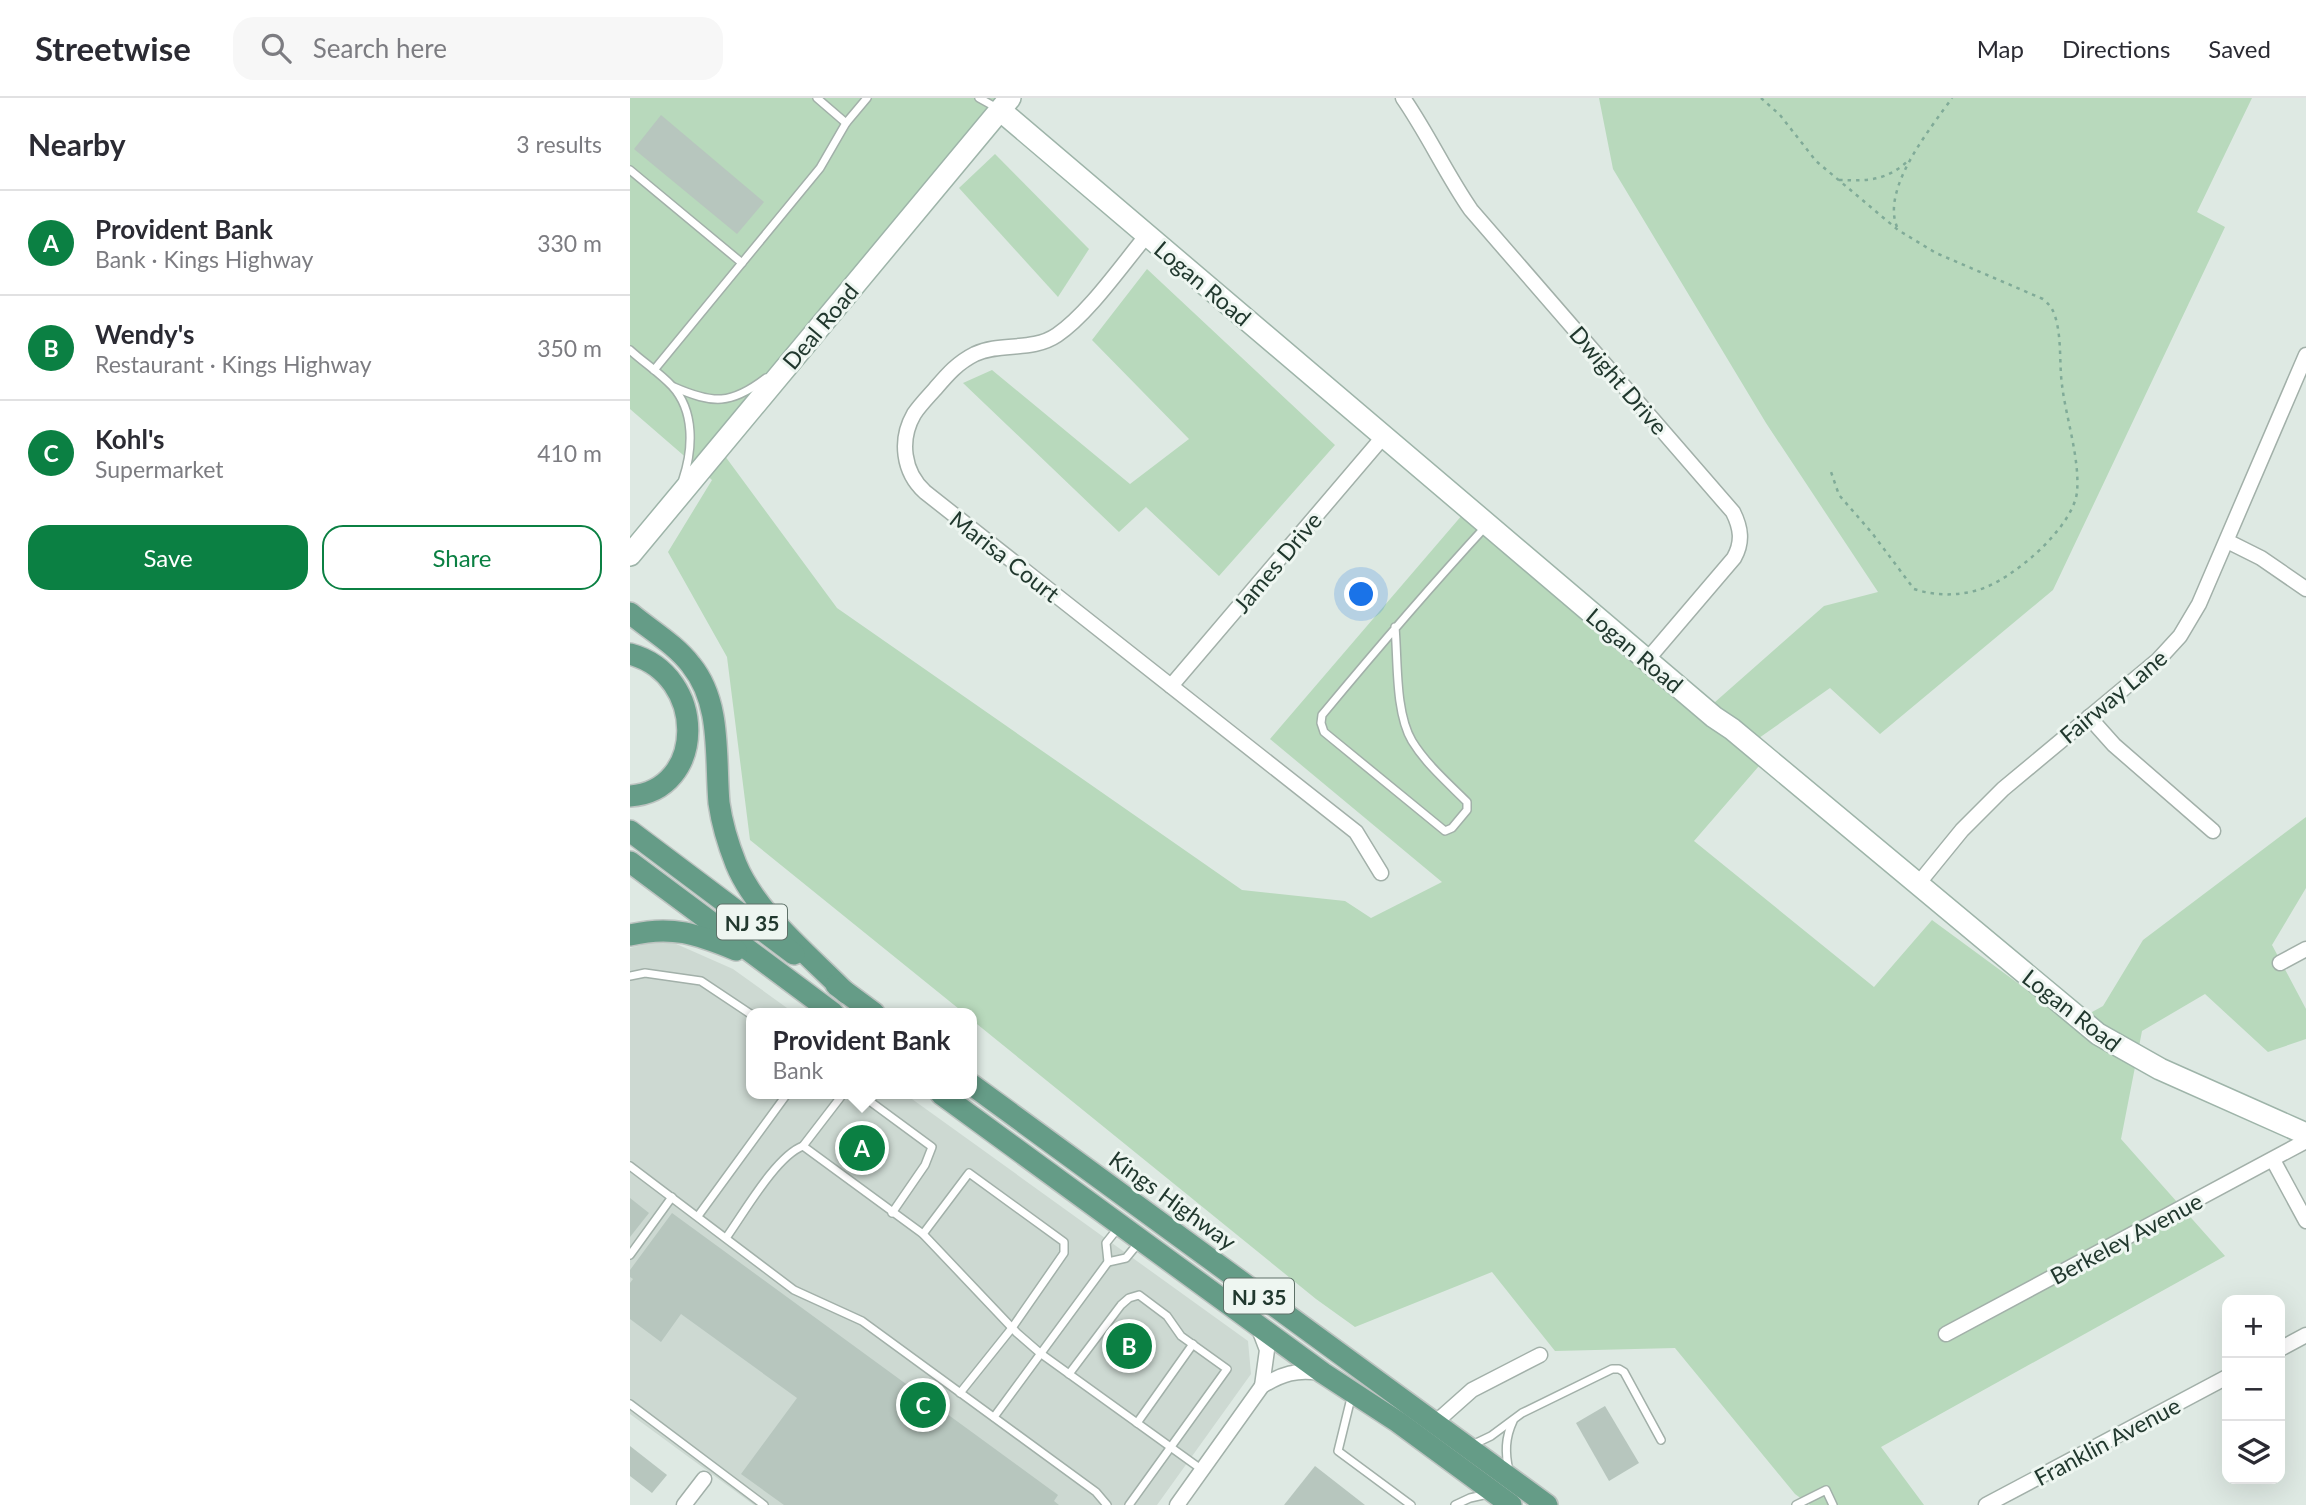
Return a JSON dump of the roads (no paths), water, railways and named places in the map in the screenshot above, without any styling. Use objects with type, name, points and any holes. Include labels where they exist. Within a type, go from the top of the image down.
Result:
[{"type":"main road","points":[[630,614],[679,652],[690,663],[704,685],[715,727],[721,817],[726,837],[744,880],[774,919],[846,993]]},
{"type":"main road","points":[[630,654],[651,663],[677,687],[687,711],[689,729],[684,754],[669,778],[645,793],[630,796]]},
{"type":"main road","name":"NJ 35","points":[[630,831],[867,1008]]},
{"type":"main road","name":"NJ 35","points":[[630,862],[826,1008]]},
{"type":"main road","points":[[630,935],[658,930],[682,931],[705,937],[764,961]]},
{"type":"main road","name":"Kings Highway","points":[[977,1089],[1548,1505]]},
{"type":"main road","name":"NJ 35","points":[[947,1099],[1352,1394],[1398,1422],[1503,1499]]},
{"type":"street","name":"Dwight Drive","points":[[1403,98],[1431,142],[1448,177],[1471,210],[1733,512],[1739,524],[1741,539],[1734,558],[1647,660]]},
{"type":"street","name":"Logan Road","points":[[1005,104],[1147,235],[1383,437],[2098,1034],[2160,1069],[2306,1134]]},
{"type":"street","name":"Deal Road","points":[[630,555],[1005,104]]},
{"type":"street","name":"Marisa Court","points":[[1147,235],[1077,318],[1054,337],[1034,345],[994,348],[977,353],[953,368],[915,413],[909,426],[905,453],[911,475],[925,492],[1356,832],[1381,873]]},
{"type":"street","name":"Fairway Lane","points":[[1917,884],[1962,830],[2003,789],[2158,660],[2180,636],[2199,604],[2306,355]]},
{"type":"street","name":"James Drive","points":[[1171,686],[1383,437]]},
{"type":"street","points":[[2227,541],[2261,558],[2306,589]]},
{"type":"street","points":[[2089,717],[2114,745],[2213,831]]},
{"type":"street","points":[[2280,963],[2306,949]]},
{"type":"street","name":"Berkeley Avenue","points":[[1946,1334],[2306,1141]]},
{"type":"street","points":[[2273,1160],[2306,1221]]},
{"type":"street","points":[[1255,1322],[1266,1345],[1262,1386]]},
{"type":"street","points":[[2285,1346],[2306,1335]]},
{"type":"street","points":[[1436,1422],[1472,1390],[1540,1356]]},
{"type":"street","points":[[1177,1505],[1262,1386],[1280,1375],[1297,1370],[1323,1373]]},
{"type":"street","name":"Franklin Avenue","points":[[1986,1505],[2222,1380]]},
{"type":"street","points":[[684,1505],[704,1479]]},
{"type":"lane","points":[[817,98],[846,123]]},
{"type":"lane","points":[[654,370],[820,168],[846,123],[867,98]]},
{"type":"lane","points":[[979,98],[1005,104]]},
{"type":"lane","points":[[630,170],[742,264]]},
{"type":"lane","points":[[630,350],[672,386],[689,420],[691,442],[687,466],[676,500]]},
{"type":"lane","points":[[672,386],[701,398],[725,399],[751,390],[795,356]]},
{"type":"lane","points":[[1395,627],[1402,716],[1411,739],[1427,762],[1468,802],[1467,810],[1452,828],[1445,831],[1324,732],[1322,715],[1395,627],[1487,525]]},
{"type":"lane","points":[[630,976],[645,973],[701,981],[746,1012]]},
{"type":"lane","points":[[698,1216],[783,1099]]},
{"type":"lane","points":[[726,1238],[779,1163],[791,1150],[803,1146],[839,1099]]},
{"type":"lane","points":[[867,1099],[932,1147],[925,1165],[892,1213]]},
{"type":"lane","points":[[803,1146],[923,1234],[1012,1328],[1040,1353],[1202,1469]]},
{"type":"lane","points":[[630,1166],[794,1290],[862,1321],[1096,1492],[1107,1505]]},
{"type":"lane","points":[[923,1234],[969,1174],[1064,1242],[1065,1254],[1012,1328],[960,1393]]},
{"type":"lane","points":[[630,1255],[672,1197]]},
{"type":"lane","points":[[993,1417],[1108,1262],[1107,1243],[1121,1225]]},
{"type":"lane","points":[[1108,1262],[1126,1258],[1141,1240]]},
{"type":"lane","points":[[1069,1374],[1121,1305],[1129,1298],[1139,1295],[1167,1316],[1181,1336],[1227,1368],[1129,1505]]},
{"type":"lane","points":[[1137,1423],[1193,1345]]},
{"type":"lane","points":[[1469,1447],[1491,1436],[1522,1413],[1612,1369],[1623,1372],[1661,1440]]},
{"type":"lane","points":[[1352,1394],[1338,1451],[1411,1505]]},
{"type":"lane","points":[[630,1404],[764,1505]]},
{"type":"lane","points":[[1511,1478],[1506,1443],[1514,1420]]},
{"type":"lane","points":[[1796,1505],[1826,1490],[1833,1505]]},
{"type":"lane","points":[[1455,1505],[1470,1498],[1503,1499]]},
{"type":"place","name":"Provident Bank","points":[[862,1148]]},
{"type":"place","name":"Wendy's","points":[[1129,1346]]},
{"type":"place","name":"Kohl's","points":[[923,1405]]}]
